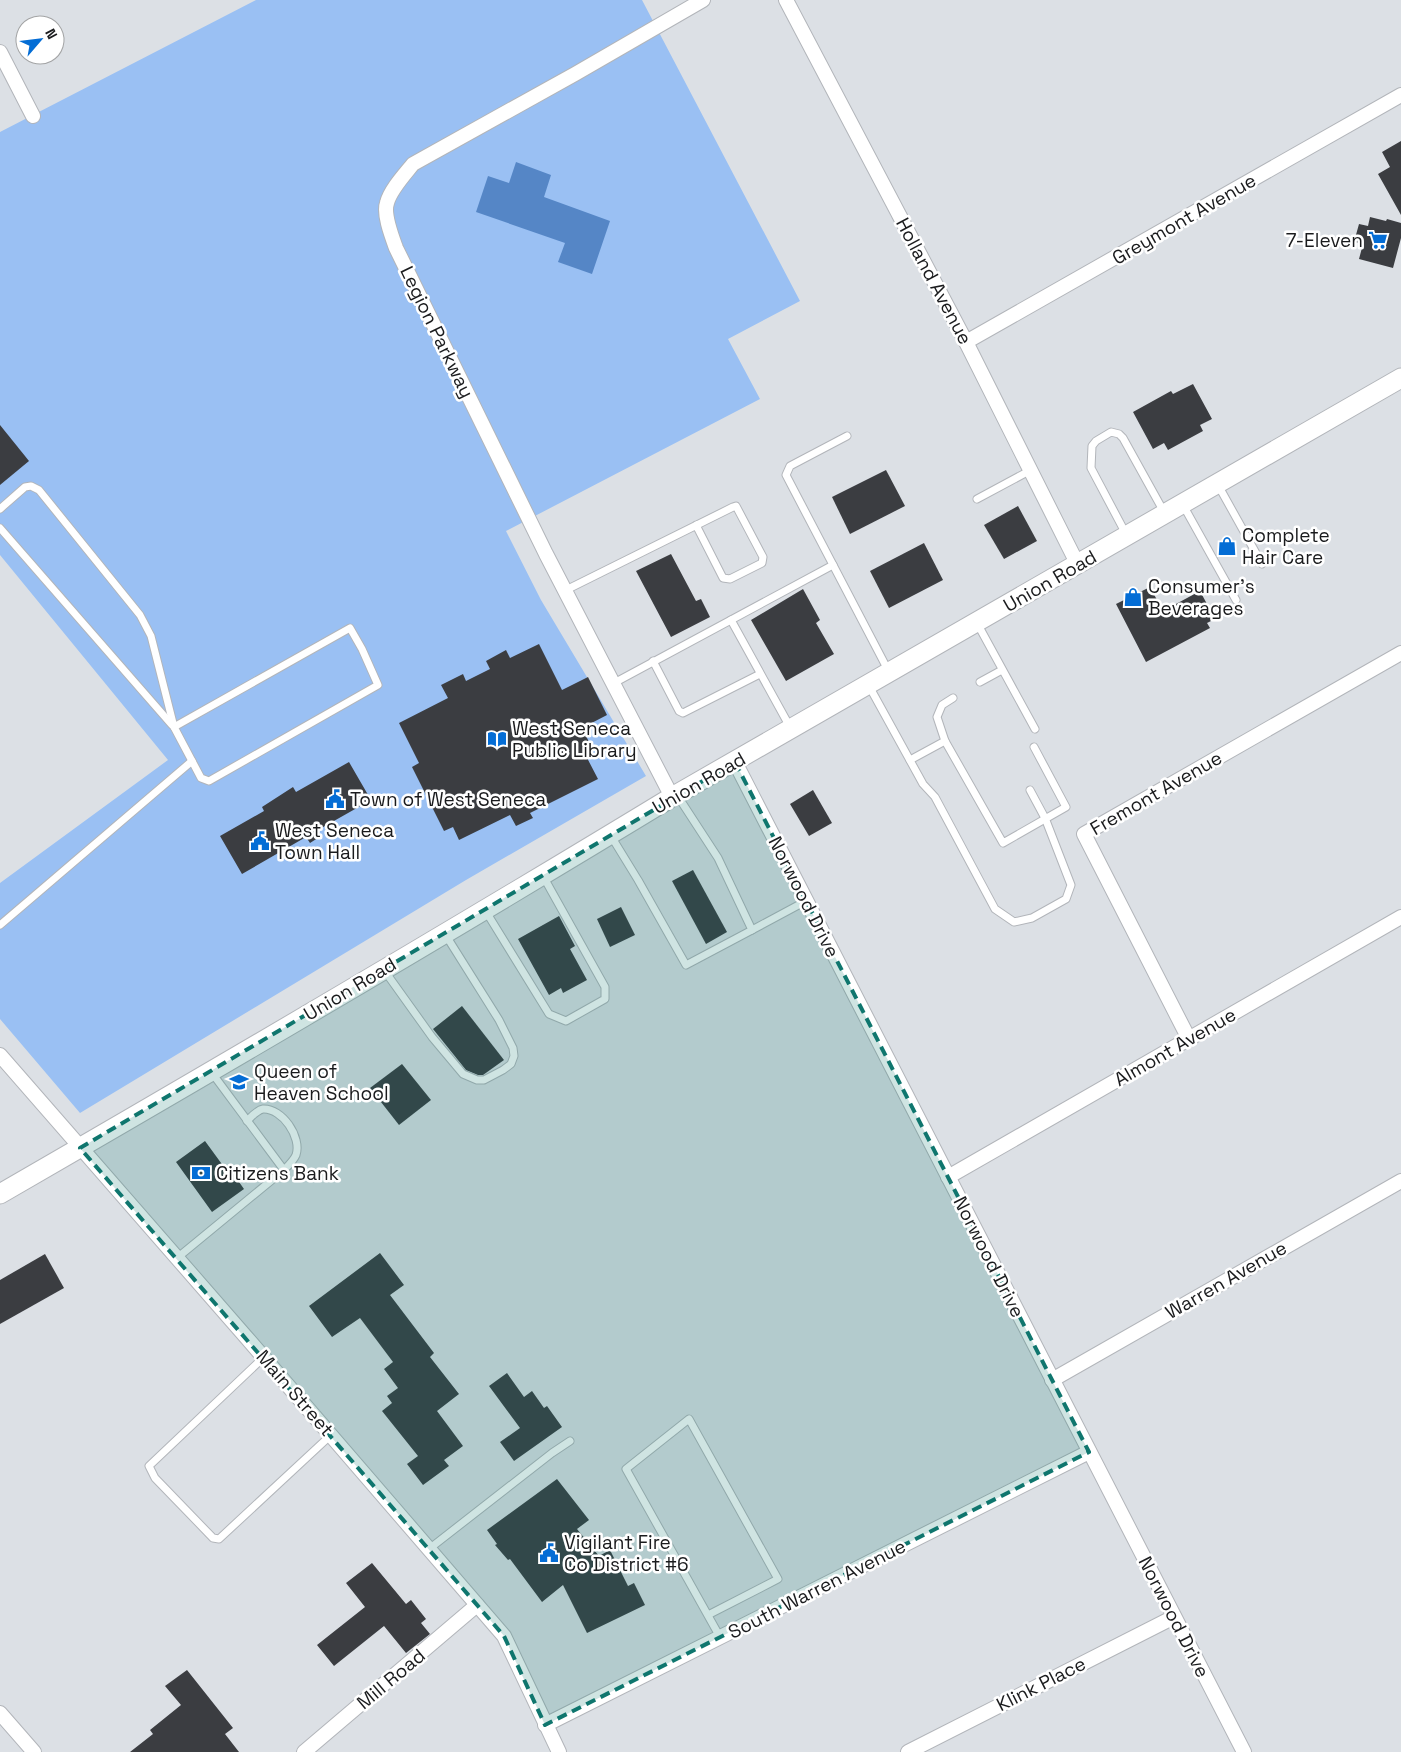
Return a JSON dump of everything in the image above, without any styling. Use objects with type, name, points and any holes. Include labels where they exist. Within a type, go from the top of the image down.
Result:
[{"type":"main road","name":"Union Road","points":[[0,1194],[384,970],[675,796],[1401,378]]},
{"type":"street","name":"Legion Parkway","points":[[675,796],[546,554],[396,248],[388,221],[386,203],[400,179],[413,164],[703,0]]},
{"type":"street","name":"Holland Avenue","points":[[786,0],[966,342],[1078,565]]},
{"type":"street","points":[[0,52],[33,116]]},
{"type":"street","name":"Greymont Avenue","points":[[966,342],[1401,95]]},
{"type":"street","name":"Fremont Avenue","points":[[1189,1039],[1084,834],[1401,653]]},
{"type":"street","name":"Norwood Drive","points":[[734,762],[1244,1752]]},
{"type":"street","name":"Almont Avenue","points":[[948,1177],[1401,917]]},
{"type":"street","name":"Main Street","points":[[0,1055],[504,1636],[559,1752]]},
{"type":"street","name":"Warren Avenue","points":[[1052,1380],[1401,1181]]},
{"type":"street","name":"South Warren Avenue","points":[[545,1725],[1089,1452]]},
{"type":"street","name":"Mill Road","points":[[304,1752],[478,1605]]},
{"type":"street","name":"Klink Place","points":[[908,1752],[1174,1617]]},
{"type":"street","points":[[0,1713],[5,1728],[34,1752]]},
{"type":"lane","points":[[1127,536],[1091,468],[1090,455],[1092,446],[1096,441],[1112,432],[1119,434],[1123,438],[1166,514]]},
{"type":"lane","points":[[847,436],[790,466],[786,475],[889,673]]},
{"type":"lane","points":[[977,499],[1031,470]]},
{"type":"lane","points":[[1217,485],[1262,564]]},
{"type":"lane","points":[[0,509],[26,487],[31,486],[39,490],[140,615],[151,636],[174,727]]},
{"type":"lane","points":[[1183,504],[1236,600]]},
{"type":"lane","points":[[566,590],[696,525],[736,506],[763,556],[762,563],[730,580],[726,580],[723,578],[696,525]]},
{"type":"lane","points":[[0,528],[174,727],[201,778],[210,781],[378,685],[350,628],[174,727]]},
{"type":"lane","points":[[614,682],[833,565]]},
{"type":"lane","points":[[731,620],[791,730]]},
{"type":"lane","points":[[977,623],[1035,729]]},
{"type":"lane","points":[[653,661],[679,711],[683,713],[760,674]]},
{"type":"lane","points":[[980,682],[1002,670]]},
{"type":"lane","points":[[868,685],[923,784],[935,797],[994,909],[1014,922],[1032,918],[1066,899],[1071,886],[1045,818],[1030,790]]},
{"type":"lane","points":[[952,698],[942,704],[937,717],[945,740],[1002,843],[1066,807],[1034,747]]},
{"type":"lane","points":[[910,760],[945,740]]},
{"type":"lane","points":[[0,925],[192,761]]},
{"type":"lane","points":[[675,796],[718,858],[752,930]]},
{"type":"lane","points":[[610,835],[686,965],[806,901]]},
{"type":"lane","points":[[485,910],[549,1014],[566,1021],[604,999],[605,987],[543,876]]},
{"type":"lane","points":[[384,970],[432,1037],[462,1074],[477,1080],[484,1080],[503,1070],[511,1064],[514,1056],[513,1048],[499,1020],[444,934]]},
{"type":"lane","points":[[211,1072],[284,1170]]},
{"type":"lane","points":[[177,1258],[284,1170],[296,1155],[296,1137],[281,1117],[265,1109],[260,1110],[247,1120]]},
{"type":"lane","points":[[264,1358],[149,1466],[155,1478],[216,1540],[331,1435]]},
{"type":"lane","points":[[708,1615],[778,1579],[689,1419],[626,1469],[720,1637]]},
{"type":"lane","points":[[429,1548],[570,1441]]},
{"type":"highlighted area","points":[[735,762],[1089,1452],[545,1725],[504,1636],[80,1148]]},
{"type":"shaded area","points":[[256,0],[642,0],[800,301],[728,339],[760,399],[506,531],[541,600],[646,776],[466,880],[80,1113],[0,1019],[0,883],[168,760],[0,555],[0,132]]},
{"type":"shaded area","points":[[516,162],[551,175],[544,197],[610,221],[592,274],[558,262],[565,243],[476,212],[488,176],[509,183]]},
{"type":"building","points":[[1401,141],[1401,215],[1378,174],[1390,167],[1382,152]]},
{"type":"building","name":"7-Eleven","points":[[1370,217],[1401,223],[1401,238],[1393,268],[1359,259],[1363,244],[1354,242],[1359,224],[1368,226]]},
{"type":"building","points":[[1193,384],[1212,419],[1200,425],[1203,431],[1168,450],[1164,443],[1153,449],[1133,412],[1171,391],[1173,394]]},
{"type":"building","points":[[0,425],[29,461],[0,485]]},
{"type":"building","points":[[886,470],[905,506],[850,534],[832,497]]},
{"type":"building","points":[[1018,506],[1037,541],[1004,559],[984,525]]},
{"type":"building","points":[[924,543],[943,580],[889,608],[870,571]]},
{"type":"building","points":[[671,554],[696,601],[701,599],[710,617],[671,637],[636,571]]},
{"type":"building","points":[[1150,587],[1163,611],[1200,591],[1215,619],[1207,623],[1210,628],[1146,662],[1116,604]]},
{"type":"building","points":[[803,589],[820,620],[816,623],[834,654],[786,681],[751,620]]},
{"type":"building","name":"West Seneca Public Library","points":[[539,644],[562,690],[588,677],[607,715],[582,728],[593,750],[585,754],[598,779],[530,813],[533,818],[516,826],[510,815],[459,840],[453,827],[444,831],[412,767],[419,763],[399,723],[448,698],[441,685],[463,674],[466,681],[490,669],[486,661],[506,650],[510,658]]},
{"type":"building","points":[[349,762],[371,800],[318,830],[321,836],[310,843],[306,837],[242,874],[220,836],[264,811],[262,807],[293,787],[296,792]]},
{"type":"building","points":[[813,790],[832,823],[809,836],[790,804]]},
{"type":"building","points":[[693,870],[727,932],[706,944],[672,881]]},
{"type":"building","points":[[621,907],[635,935],[610,947],[597,919]]},
{"type":"building","points":[[559,916],[575,946],[570,949],[587,980],[563,993],[561,988],[549,995],[518,939]]},
{"type":"building","points":[[462,1006],[504,1060],[483,1075],[466,1070],[433,1029]]},
{"type":"building","points":[[402,1064],[431,1100],[399,1125],[370,1088]]},
{"type":"building","points":[[205,1141],[224,1167],[227,1165],[244,1189],[212,1212],[176,1162]]},
{"type":"building","points":[[380,1253],[404,1285],[390,1295],[434,1353],[430,1357],[459,1394],[437,1411],[463,1446],[444,1460],[449,1466],[423,1485],[407,1464],[418,1456],[382,1411],[392,1403],[387,1396],[398,1388],[384,1369],[393,1362],[360,1318],[332,1337],[309,1306]]},
{"type":"building","points":[[45,1254],[64,1288],[0,1324],[0,1280]]},
{"type":"building","points":[[507,1373],[524,1397],[532,1391],[544,1408],[547,1406],[562,1427],[514,1461],[500,1442],[520,1428],[489,1386]]},
{"type":"building","name":"Vigilant Fire Co District #6","points":[[557,1479],[589,1520],[577,1529],[599,1556],[610,1550],[628,1586],[634,1583],[645,1605],[587,1633],[563,1585],[542,1602],[510,1559],[508,1560],[495,1545],[497,1544],[487,1530]]},
{"type":"building","points":[[372,1563],[406,1604],[411,1600],[426,1619],[421,1623],[430,1634],[406,1653],[384,1626],[334,1666],[317,1645],[365,1607],[346,1583]]},
{"type":"building","points":[[187,1670],[233,1728],[225,1734],[239,1752],[130,1752],[153,1734],[150,1730],[181,1705],[165,1686]]},
{"type":"place","name":"7-Eleven","points":[[1378,240]]},
{"type":"place","name":"Complete Hair Care","points":[[1227,546]]},
{"type":"place","name":"Consumer's Beverages","points":[[1133,597]]},
{"type":"place","name":"West Seneca Public Library","points":[[497,739]]},
{"type":"place","name":"Town of West Seneca","points":[[335,799]]},
{"type":"place","name":"West Seneca Town Hall","points":[[260,841]]},
{"type":"place","name":"Queen of Heaven School","points":[[239,1082]]},
{"type":"place","name":"Citizens Bank","points":[[201,1173]]},
{"type":"place","name":"Vigilant Fire Co District #6","points":[[549,1553]]}]
